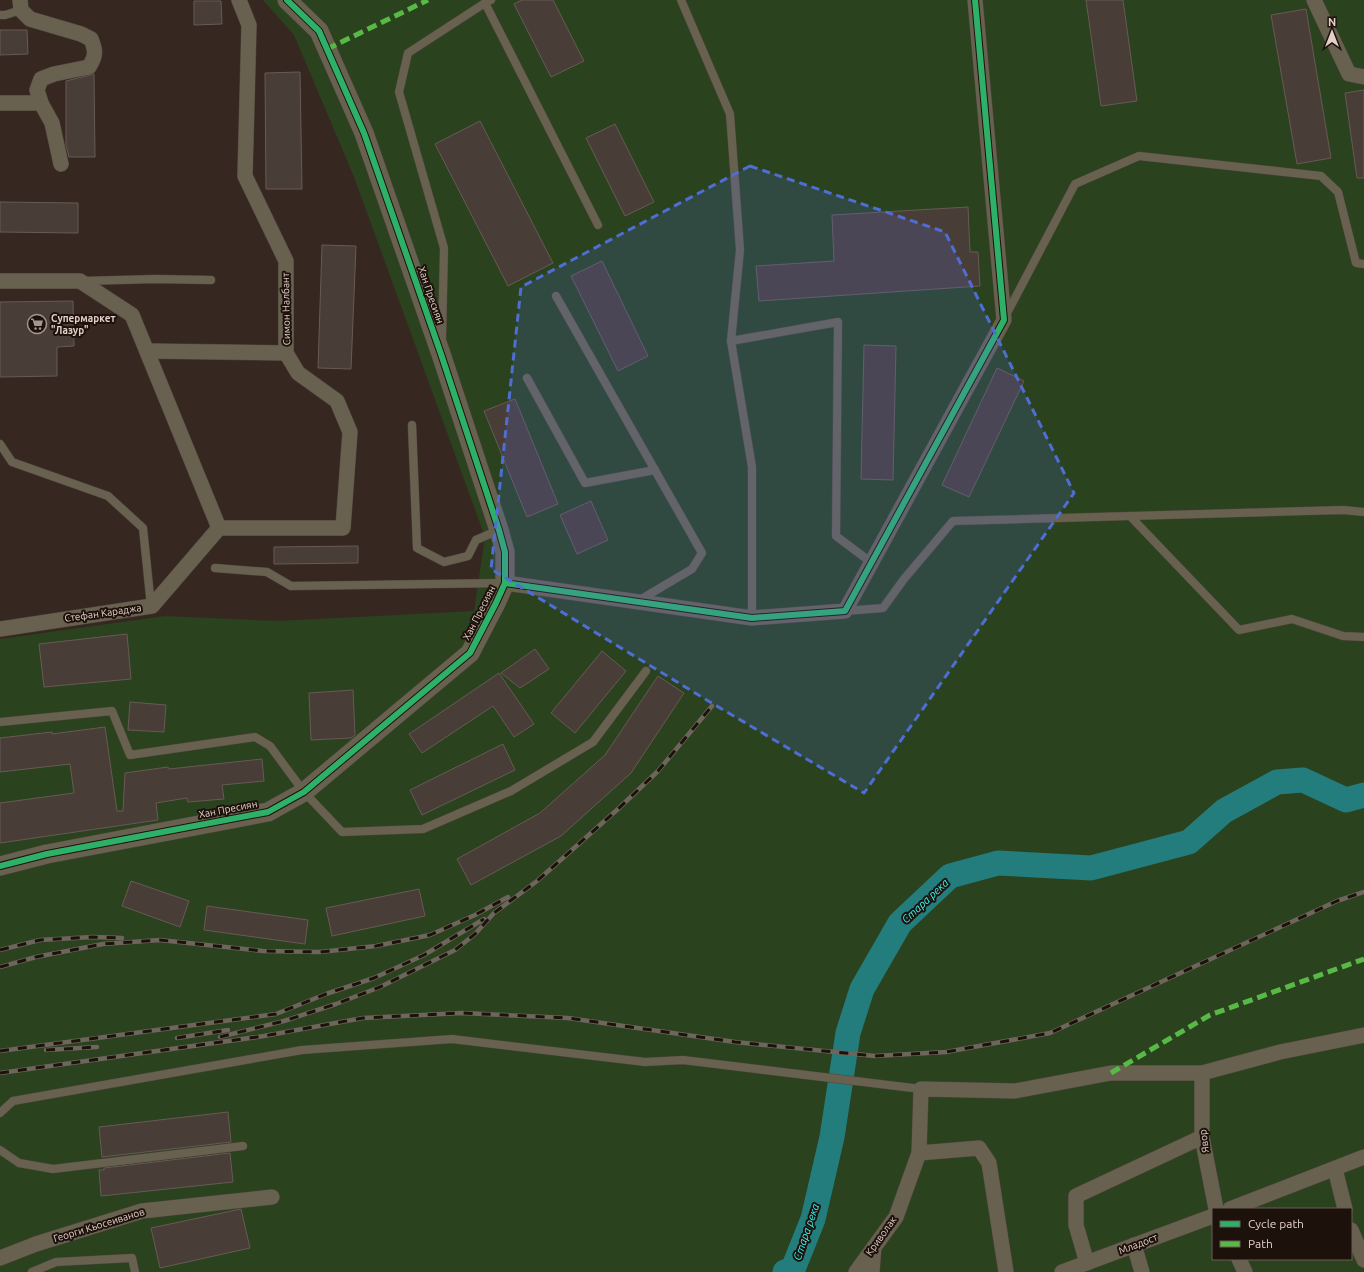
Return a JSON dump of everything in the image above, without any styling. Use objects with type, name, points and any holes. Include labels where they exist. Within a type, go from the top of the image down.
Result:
[{"type":"street","name":"Симон Налбант","points":[[219,528],[343,528],[350,432],[337,401],[298,373],[286,353],[286,261],[246,176],[249,25],[239,0]]},
{"type":"street","name":"Хан Пресиян","points":[[0,866],[47,854],[268,812],[304,792],[470,653],[505,583],[505,552],[499,530],[441,354],[364,133],[319,31],[287,0]]},
{"type":"street","points":[[505,583],[752,618],[846,611],[1004,320],[974,0]]},
{"type":"street","points":[[1314,0],[1349,74],[1364,77]]},
{"type":"street","points":[[21,5],[30,19],[81,34],[91,39],[95,49],[94,59],[88,67],[54,74],[41,79],[37,90],[41,103],[52,123],[61,164]]},
{"type":"street","points":[[0,103],[41,103]]},
{"type":"street","points":[[0,281],[80,281],[132,315],[219,528]]},
{"type":"street","points":[[147,351],[286,353]]},
{"type":"street","name":"Стефан Караджа","points":[[0,629],[152,606],[219,528]]},
{"type":"street","points":[[1006,1272],[989,1163],[979,1148],[919,1153],[920,1090],[1015,1091],[1111,1073],[1202,1073],[1280,1052],[1364,1035]]},
{"type":"street","name":"Явор","points":[[1202,1073],[1202,1137],[1216,1208]]},
{"type":"street","points":[[1087,1263],[1076,1225],[1076,1196],[1202,1137]]},
{"type":"street","name":"Криволак","points":[[856,1272],[896,1217],[919,1153]]},
{"type":"street","points":[[1233,1208],[1364,1157]]},
{"type":"street","points":[[1335,1169],[1345,1208]]},
{"type":"street","name":"Георги Кьосеиванов","points":[[0,1258],[36,1244],[142,1211],[272,1198]]},
{"type":"street","name":"Младост","points":[[1062,1272],[1212,1216]]},
{"type":"street","points":[[1352,1232],[1364,1260]]},
{"type":"street","points":[[1134,1245],[1142,1272]]},
{"type":"street","points":[[872,1272],[874,1247]]},
{"type":"street","points":[[1239,1260],[1245,1272]]},
{"type":"lane","points":[[681,0],[730,114],[740,250],[731,341],[752,467],[752,618]]},
{"type":"lane","points":[[441,354],[444,248],[399,92],[408,53],[488,2],[598,225]]},
{"type":"lane","points":[[0,15],[5,15],[21,5]]},
{"type":"lane","points":[[1004,320],[1075,184],[1139,156],[1320,176],[1338,192],[1356,263],[1364,264]]},
{"type":"lane","points":[[80,281],[156,279],[211,280]]},
{"type":"lane","points":[[556,296],[702,553],[692,569],[637,602]]},
{"type":"lane","points":[[731,341],[838,322],[836,536],[872,563]]},
{"type":"lane","points":[[527,378],[585,483],[655,470]]},
{"type":"lane","points":[[412,425],[417,548],[444,562],[468,556],[476,540],[499,530]]},
{"type":"lane","points":[[0,444],[12,462],[108,496],[143,528],[152,606]]},
{"type":"lane","points":[[846,611],[883,608],[904,579],[953,522],[1343,510],[1364,512]]},
{"type":"lane","points":[[1130,516],[1239,630],[1292,619],[1343,636],[1364,637]]},
{"type":"lane","points":[[215,568],[267,572],[291,586],[505,583]]},
{"type":"lane","points":[[0,722],[112,711],[130,755],[255,737],[270,746],[304,792],[342,832],[423,829],[511,791],[593,742],[646,671]]},
{"type":"lane","points":[[0,1113],[13,1101],[302,1050],[452,1039],[646,1062],[683,1060],[920,1090]]},
{"type":"lane","points":[[0,1150],[19,1163],[53,1169],[242,1146]]},
{"type":"lane","points":[[32,1272],[56,1262],[132,1258],[135,1272]]},
{"type":"highlighted area","points":[[750,166],[945,232],[1074,493],[864,793],[710,702],[491,569],[521,287]]},
{"type":"green space","points":[[263,0],[1364,0],[1364,1272],[0,1272],[0,639],[165,616],[277,621],[474,611],[485,537],[354,177],[294,35]]},
{"type":"building","points":[[522,0],[553,0],[584,61],[551,77],[514,4]]},
{"type":"building","points":[[1086,0],[1123,0],[1137,101],[1101,106]]},
{"type":"building","points":[[194,1],[221,1],[222,24],[194,25]]},
{"type":"building","points":[[1306,9],[1331,158],[1297,164],[1271,15]]},
{"type":"building","points":[[0,30],[27,30],[28,54],[0,55]]},
{"type":"building","points":[[300,72],[302,189],[266,189],[265,73]]},
{"type":"building","points":[[94,74],[95,157],[69,157],[66,145],[66,81]]},
{"type":"building","points":[[1364,90],[1364,178],[1357,178],[1345,93]]},
{"type":"building","points":[[480,121],[553,263],[508,286],[435,144]]},
{"type":"building","points":[[615,124],[654,202],[625,216],[586,138]]},
{"type":"building","points":[[0,202],[78,203],[78,233],[0,232]]},
{"type":"building","points":[[968,207],[970,252],[978,252],[980,286],[759,301],[756,266],[834,261],[832,215]]},
{"type":"building","points":[[322,245],[356,246],[351,369],[318,368]]},
{"type":"building","points":[[602,261],[648,356],[618,371],[571,276]]},
{"type":"building","name":"Супермаркет \"Лазур\"","points":[[73,301],[74,346],[57,347],[57,376],[0,377],[0,302]]},
{"type":"building","points":[[864,345],[896,346],[893,480],[861,479]]},
{"type":"building","points":[[997,368],[1024,381],[969,497],[942,485]]},
{"type":"building","points":[[515,399],[558,504],[527,517],[484,411]]},
{"type":"building","points":[[591,501],[608,540],[577,554],[560,515]]},
{"type":"building","points":[[358,546],[358,563],[274,564],[274,547]]},
{"type":"building","points":[[127,634],[131,679],[44,687],[39,644]]},
{"type":"building","points":[[535,649],[549,669],[520,688],[501,673]]},
{"type":"building","points":[[602,651],[626,671],[575,733],[551,713]]},
{"type":"building","points":[[499,673],[534,724],[514,737],[493,706],[422,753],[409,734]]},
{"type":"building","points":[[658,676],[684,693],[631,773],[561,836],[471,885],[457,859],[540,813],[605,755]]},
{"type":"building","points":[[353,690],[355,735],[351,738],[311,740],[309,693]]},
{"type":"building","points":[[130,702],[166,705],[164,732],[128,730]]},
{"type":"building","points":[[105,727],[117,811],[123,811],[125,773],[168,767],[169,769],[262,759],[264,781],[222,785],[224,799],[188,802],[187,798],[156,803],[158,820],[0,843],[0,803],[74,793],[70,764],[0,772],[0,738],[52,732],[52,734]]},
{"type":"building","points":[[503,744],[515,770],[422,815],[410,790]]},
{"type":"building","points":[[131,881],[189,901],[180,927],[122,906]]},
{"type":"building","points":[[419,889],[425,916],[332,936],[326,908]]},
{"type":"building","points":[[207,906],[308,920],[305,944],[204,930]]},
{"type":"building","points":[[228,1112],[231,1142],[102,1157],[99,1127]]},
{"type":"building","points":[[230,1153],[233,1182],[101,1196],[99,1170],[104,1170],[104,1168]]},
{"type":"building","points":[[241,1209],[250,1248],[160,1268],[151,1228]]},
{"type":"waterway","name":"Стара река","points":[[785,1272],[793,1269],[813,1219],[832,1137],[848,1033],[862,989],[900,923],[950,876],[998,863],[1091,868],[1189,842],[1224,811],[1277,782],[1303,780],[1346,800],[1364,795]]},
{"type":"railway","points":[[220,1037],[284,1021],[336,1004],[380,987],[455,950],[475,934],[494,913],[537,881],[618,809],[658,771],[712,706]]},
{"type":"railway","points":[[0,1073],[264,1036],[363,1018],[462,1013],[568,1018],[735,1042],[875,1056],[946,1052],[1050,1033],[1337,901],[1364,892]]},
{"type":"railway","points":[[0,967],[36,957],[103,944],[160,940],[263,951],[320,952],[376,946],[430,935],[475,915],[508,897]]},
{"type":"railway","points":[[0,1051],[276,1014],[326,994],[374,978],[424,955],[484,919]]},
{"type":"railway","points":[[0,950],[40,940],[93,937],[122,938]]},
{"type":"railway","points":[[177,1038],[228,1030]]},
{"type":"railway","points":[[46,1050],[97,1047]]},
{"type":"marked path","points":[[327,49],[428,0]]},
{"type":"marked path","points":[[1111,1073],[1210,1015],[1364,959]]},
{"type":"cycle path","points":[[0,866],[47,854],[268,812],[304,792],[470,653],[505,583],[505,552],[499,530],[441,354],[364,133],[319,31],[287,0]]},
{"type":"cycle path","points":[[505,583],[752,618],[845,611],[1004,320],[975,0]]},
{"type":"place","name":"Супермаркет \"Лазур\"","points":[[37,324]]}]
